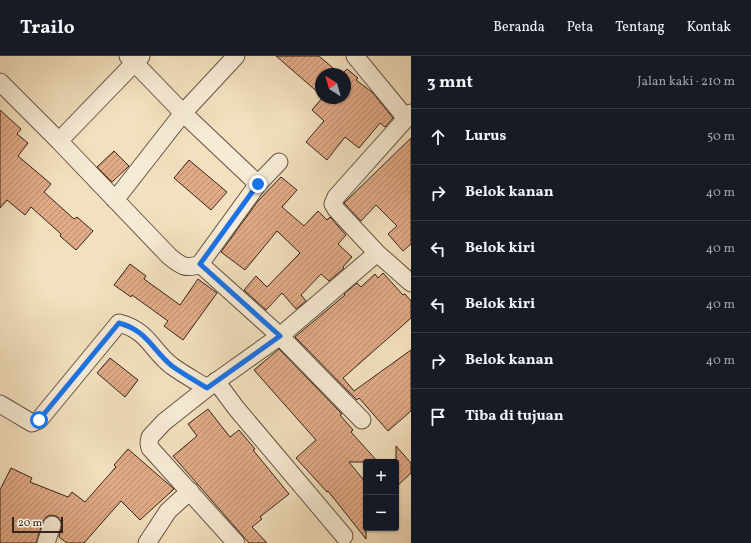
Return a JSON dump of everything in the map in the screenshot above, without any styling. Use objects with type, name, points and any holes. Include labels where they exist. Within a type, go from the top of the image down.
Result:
[{"type":"street","points":[[115,200],[183,113],[236,56]]},
{"type":"street","points":[[355,56],[409,116],[336,198],[333,204],[377,253],[411,283]]},
{"type":"street","points":[[59,141],[135,58],[183,113],[258,184]]},
{"type":"street","points":[[0,82],[180,265],[192,267],[200,264],[258,184],[279,162]]},
{"type":"street","points":[[236,543],[150,448],[148,442],[164,422],[280,336],[377,253]]},
{"type":"street","points":[[200,264],[280,336],[362,420]]},
{"type":"street","points":[[0,404],[32,423],[39,420],[119,323],[128,326],[143,335],[172,366],[212,385],[236,408],[344,536]]},
{"type":"street","points":[[147,543],[168,511],[190,491]]},
{"type":"street","points":[[46,543],[52,526]]},
{"type":"building","points":[[276,56],[319,56],[333,68],[315,68],[315,90]]},
{"type":"building","points":[[351,72],[358,78],[356,80],[373,93],[393,118],[385,127],[380,123],[359,148],[345,137],[327,160],[306,142],[324,121],[312,110],[317,104],[351,104]]},
{"type":"building","points":[[0,110],[21,129],[17,134],[28,143],[18,156],[51,184],[44,192],[74,219],[77,217],[93,231],[76,250],[60,236],[61,234],[31,207],[25,215],[7,200],[0,208]]},
{"type":"building","points":[[411,138],[411,244],[403,251],[388,234],[397,226],[376,205],[361,221],[344,203]]},
{"type":"building","points":[[114,151],[129,166],[112,182],[97,167]]},
{"type":"building","points":[[189,160],[227,192],[211,210],[174,178]]},
{"type":"building","points":[[281,177],[297,190],[282,207],[304,226],[318,211],[327,220],[330,217],[346,235],[338,244],[352,257],[343,267],[344,268],[329,281],[321,274],[301,295],[306,301],[296,309],[282,293],[266,310],[244,290],[256,276],[267,287],[300,253],[277,231],[245,270],[221,252],[258,201]]},
{"type":"building","points":[[130,264],[146,276],[144,279],[180,305],[198,279],[217,293],[183,340],[164,326],[168,321],[132,295],[131,297],[114,285]]},
{"type":"building","points":[[383,273],[403,295],[405,294],[411,301],[411,318],[343,378],[354,391],[411,350],[411,411],[388,431],[359,398],[357,400],[295,337],[357,283],[361,287],[375,274],[378,278]]},
{"type":"building","points":[[279,349],[342,414],[340,415],[353,430],[351,432],[375,459],[363,459],[363,462],[349,462],[363,479],[363,531],[366,531],[366,539],[328,491],[327,492],[296,458],[316,440],[254,370]]},
{"type":"building","points":[[110,358],[138,380],[125,397],[97,373]]},
{"type":"building","points":[[208,409],[230,437],[239,430],[255,449],[253,450],[289,494],[260,517],[262,519],[252,527],[267,543],[249,543],[173,456],[197,436],[188,424]]},
{"type":"building","points":[[396,446],[411,463],[411,473],[399,484],[399,459],[396,459]]},
{"type":"building","points":[[128,449],[174,489],[140,520],[121,501],[84,543],[67,543],[59,537],[62,523],[56,516],[50,515],[43,521],[36,543],[0,543],[0,490],[11,468],[32,478],[30,482],[68,497],[72,492],[85,502],[116,467],[114,465]]},
{"type":"route","points":[[39,420],[119,323],[128,326],[143,335],[172,366],[207,388],[280,336],[200,264],[258,184]]}]
